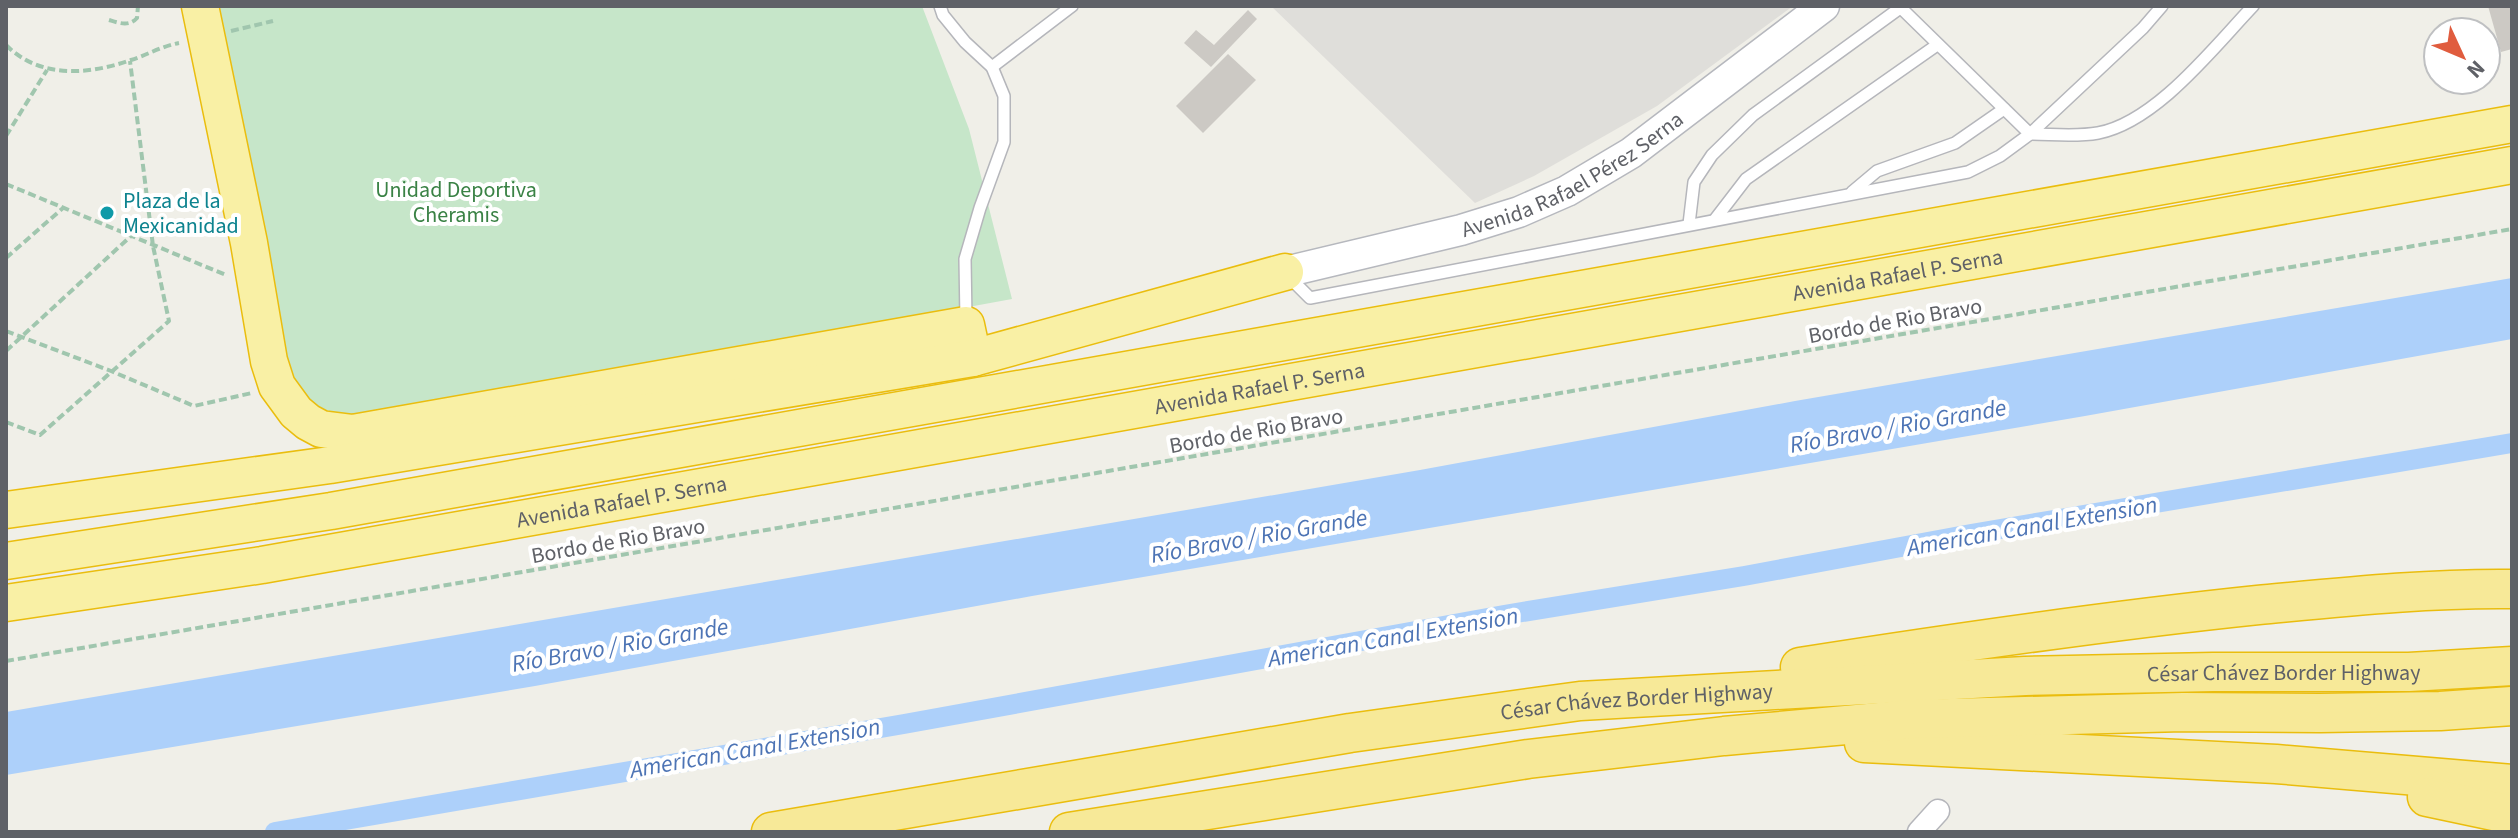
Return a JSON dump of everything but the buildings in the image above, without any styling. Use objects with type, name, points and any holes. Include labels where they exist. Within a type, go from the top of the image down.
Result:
[{"type":"highway","points":[[200,6],[269,361],[277,386],[296,412],[321,429],[353,433],[969,342]]},
{"type":"highway","name":"Avenida Rafael P. Serna","points":[[6,561],[331,511],[2512,124]]},
{"type":"highway","name":"Avenida Rafael P. Serna","points":[[6,603],[262,565],[2512,165]]},
{"type":"highway","points":[[6,510],[330,465],[969,342],[1285,272]]},
{"type":"highway","points":[[1580,701],[2042,630],[2179,613],[2396,591],[2512,589]]},
{"type":"highway","name":"César Chávez Border Highway","points":[[771,832],[1365,731],[1580,701],[2025,676],[2409,672],[2512,666]]},
{"type":"highway","name":"César Chávez Border Highway","points":[[1069,832],[1528,759],[1724,736],[1913,719],[2183,712],[2425,711],[2512,706]]},
{"type":"highway","points":[[1724,736],[2276,764],[2512,784]]},
{"type":"highway","points":[[2276,764],[2512,815]]},
{"type":"main road","name":"Avenida Rafael Pérez Serna","points":[[1285,272],[1461,230],[1519,212],[1567,191],[1631,153],[1824,6]]},
{"type":"street","points":[[1919,832],[1938,811]]},
{"type":"lane","points":[[940,6],[943,15],[965,42],[992,67],[1004,96],[1004,142],[965,259],[969,342]]},
{"type":"lane","points":[[992,67],[1072,6]]},
{"type":"lane","points":[[1285,272],[1310,298],[1968,172],[2000,156],[2030,134],[2143,28],[2162,6]]},
{"type":"lane","points":[[1689,224],[1694,182],[1712,155],[1753,115],[1899,7],[2030,134],[2098,133],[2137,117],[2177,86],[2253,6]]},
{"type":"lane","points":[[1716,219],[1746,179],[1937,45]]},
{"type":"lane","points":[[1851,192],[1877,171],[1955,143],[2004,109]]},
{"type":"path","points":[[109,20],[133,23],[137,18],[138,6]]},
{"type":"path","points":[[245,28],[273,21]]},
{"type":"path","points":[[6,45],[18,57],[47,70],[86,71],[130,61],[179,43]]},
{"type":"path","points":[[6,422],[40,435],[169,321],[153,246],[130,61]]},
{"type":"path","points":[[6,136],[47,70]]},
{"type":"path","points":[[6,184],[238,279],[254,275]]},
{"type":"path","points":[[6,258],[63,208]]},
{"type":"path","name":"Bordo de Rio Bravo","points":[[6,661],[2512,229]]},
{"type":"path","points":[[6,351],[131,236]]},
{"type":"path","points":[[6,331],[194,406],[277,386]]},
{"type":"shaded area","points":[[1271,6],[1793,6],[1657,106],[1534,176],[1475,203]]},
{"type":"green space","name":"Unidad Deportiva Cheramis","points":[[216,6],[922,6],[969,129],[1012,299],[349,420],[328,414],[308,400],[291,376]]},
{"type":"water","name":"Río Bravo / Rio Grande","points":[[2512,278],[2512,339],[2085,416],[1032,596],[535,686],[6,775],[6,712],[1420,470],[1795,401]]},
{"type":"waterway","name":"American Canal Extension","points":[[275,832],[904,724],[1504,615],[2512,443]]},
{"type":"place","name":"Plaza de la Mexicanidad","points":[[107,213]]}]
